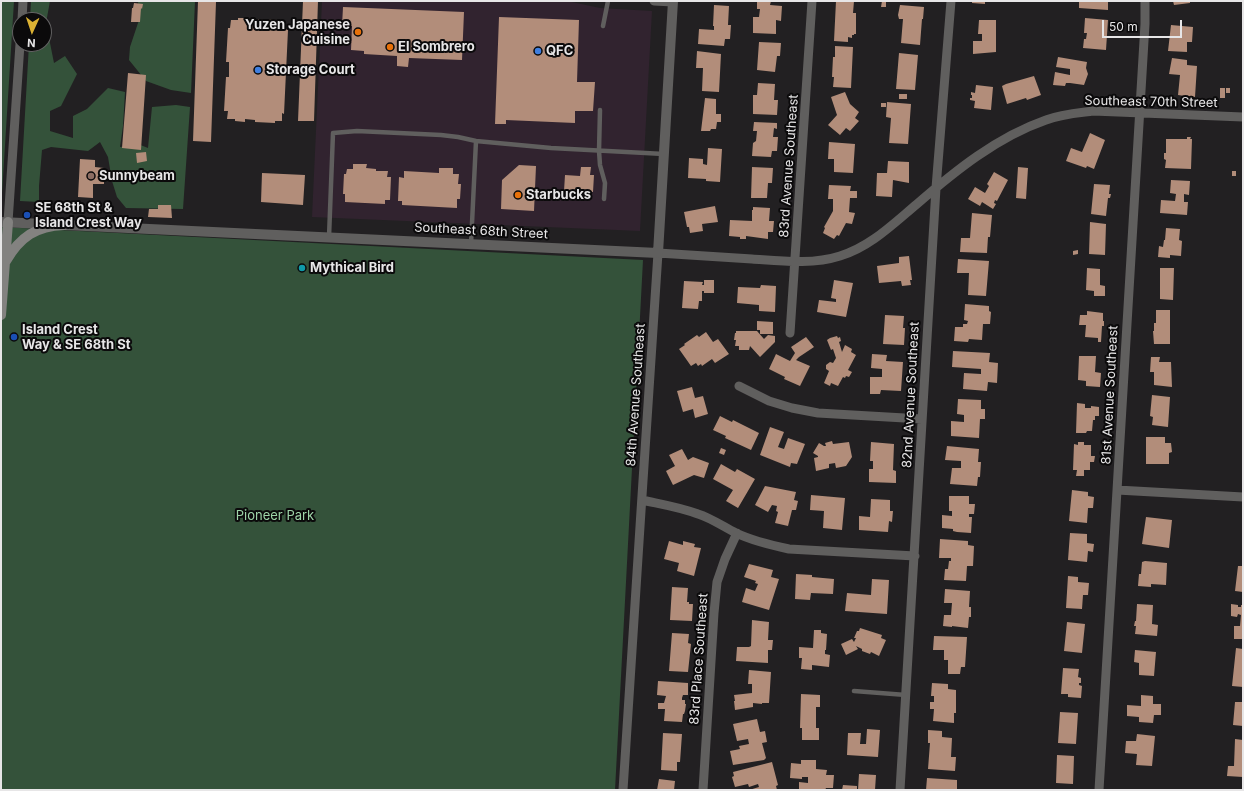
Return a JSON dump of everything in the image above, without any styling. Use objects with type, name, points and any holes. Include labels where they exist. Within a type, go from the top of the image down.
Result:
[{"type":"main road","points":[[1,315],[5,263],[5,222]]},
{"type":"main road","points":[[5,263],[16,245],[33,232],[48,226],[64,225]]},
{"type":"street","points":[[22,12],[23,1]]},
{"type":"street","points":[[654,1],[673,1]]},
{"type":"street","name":"84th Avenue Southeast","points":[[623,790],[673,1]]},
{"type":"street","name":"83rd Avenue Southeast","points":[[790,332],[796,262],[812,1]]},
{"type":"street","name":"82nd Avenue Southeast","points":[[900,790],[936,188],[951,1]]},
{"type":"street","name":"81st Avenue Southeast","points":[[1099,790],[1145,24],[1145,1]]},
{"type":"street","points":[[5,222],[19,52]]},
{"type":"street","name":"Southeast 70th Street","points":[[936,188],[960,168],[1000,142],[1046,119],[1093,111],[1243,117]]},
{"type":"street","name":"Southeast 68th Street","points":[[5,222],[658,253],[796,262],[827,259],[855,251],[882,232],[936,188]]},
{"type":"street","points":[[739,386],[769,401],[792,408],[818,413],[922,419]]},
{"type":"street","points":[[1117,490],[1243,497]]},
{"type":"street","points":[[642,500],[681,508],[699,514],[760,543],[789,549],[915,556]]},
{"type":"street","name":"83rd Place Southeast","points":[[703,790],[717,582],[725,558],[737,533]]},
{"type":"lane","points":[[603,26],[608,1]]},
{"type":"lane","points":[[600,110],[599,151],[600,165],[605,183],[604,199]]},
{"type":"lane","points":[[329,237],[333,134],[357,131],[441,135],[476,141],[551,148],[664,154]]},
{"type":"lane","points":[[470,244],[476,141]]},
{"type":"lane","points":[[854,691],[906,695]]},
{"type":"shaded area","points":[[322,1],[567,1],[600,8],[652,11],[640,231],[312,217]]},
{"type":"green space","points":[[1,1],[14,1],[13,12],[12,12],[1,209]]},
{"type":"green space","points":[[31,1],[50,1],[48,12],[30,12]]},
{"type":"green space","points":[[138,1],[195,1],[191,93],[171,90],[146,81],[129,60],[130,47],[139,20]]},
{"type":"green space","points":[[29,52],[52,52],[54,63],[65,56],[77,74],[61,106],[50,111],[50,131],[73,138],[73,116],[87,109],[108,88],[125,92],[120,147],[138,144],[148,148],[152,107],[176,105],[190,107],[183,209],[126,208],[117,197],[112,181],[108,157],[100,142],[88,151],[51,147],[42,150],[39,202],[20,201]]},
{"type":"green space","name":"Pioneer Park","points":[[1,227],[643,260],[615,790],[1,790]]},
{"type":"building","points":[[198,1],[216,2],[211,142],[193,141]]},
{"type":"building","name":"Storage Court","points":[[303,1],[318,1],[314,121],[298,121]]},
{"type":"building","points":[[757,1],[771,1],[770,5],[782,6],[781,21],[776,20],[776,34],[753,33],[753,17],[759,17],[760,9],[757,9]]},
{"type":"building","points":[[836,1],[854,1],[853,13],[856,13],[856,34],[852,35],[852,38],[848,37],[848,42],[834,41]]},
{"type":"building","points":[[882,1],[886,2],[886,7],[881,7]]},
{"type":"building","points":[[972,1],[985,1],[985,4],[972,3]]},
{"type":"building","points":[[1079,1],[1108,1],[1108,10],[1079,8]]},
{"type":"building","points":[[1173,1],[1190,1],[1190,3],[1174,5]]},
{"type":"building","points":[[134,3],[143,4],[142,9],[141,8],[140,22],[131,22]]},
{"type":"building","points":[[714,5],[729,6],[728,25],[731,25],[730,39],[725,39],[724,46],[698,44],[699,29],[714,30]]},
{"type":"building","points":[[900,5],[924,7],[920,45],[901,43],[903,19],[899,19],[898,15]]},
{"type":"building","points":[[343,7],[464,12],[462,60],[409,58],[408,67],[397,66],[397,56],[364,54],[364,51],[351,50],[352,26],[342,26]]},
{"type":"building","name":"QFC","points":[[499,17],[579,20],[577,82],[595,82],[593,111],[575,111],[575,123],[506,120],[506,124],[495,124]]},
{"type":"building","name":"Storage Court","points":[[238,18],[248,18],[248,21],[258,21],[258,19],[278,20],[278,22],[285,22],[285,29],[288,30],[284,114],[282,113],[282,121],[275,121],[275,123],[255,122],[255,120],[245,119],[245,122],[235,121],[235,119],[227,119],[228,111],[224,111],[226,77],[229,77],[229,62],[226,62],[228,28],[230,28],[231,20],[238,20]]},
{"type":"building","points":[[1085,18],[1108,20],[1106,50],[1083,48],[1084,39],[1086,39],[1087,33],[1084,33]]},
{"type":"building","points":[[979,20],[996,20],[996,52],[973,54],[973,41],[982,41],[982,34],[978,34]]},
{"type":"building","points":[[1171,25],[1193,27],[1192,42],[1187,42],[1187,52],[1168,51]]},
{"type":"building","points":[[759,42],[781,43],[780,56],[777,56],[775,72],[757,70]]},
{"type":"building","points":[[835,46],[853,47],[851,88],[833,87],[834,77],[832,77]]},
{"type":"building","points":[[697,51],[721,54],[719,92],[702,91],[703,68],[696,68]]},
{"type":"building","points":[[899,53],[918,55],[915,90],[896,89]]},
{"type":"building","points":[[1058,57],[1087,62],[1086,68],[1088,74],[1084,85],[1066,83],[1065,86],[1053,85],[1055,72],[1070,75],[1070,69],[1056,67]]},
{"type":"building","points":[[1172,58],[1187,60],[1187,65],[1197,66],[1195,97],[1190,96],[1189,102],[1184,102],[1185,96],[1178,95],[1180,75],[1169,74]]},
{"type":"building","points":[[128,73],[146,75],[141,150],[122,148]]},
{"type":"building","points":[[1034,76],[1041,95],[1027,100],[1026,98],[1007,104],[1002,86]]},
{"type":"building","points":[[758,83],[775,84],[774,100],[778,100],[777,115],[753,114],[753,95],[757,95]]},
{"type":"building","points":[[976,85],[993,87],[991,110],[974,108],[975,101],[970,100],[970,98],[972,98],[971,92],[975,93]]},
{"type":"building","points":[[1220,88],[1225,88],[1225,98],[1220,98]]},
{"type":"building","points":[[1226,88],[1230,88],[1230,93],[1226,93]]},
{"type":"building","points":[[845,92],[850,104],[859,112],[855,118],[859,121],[850,131],[846,128],[840,135],[828,125],[837,115],[831,97]]},
{"type":"building","points":[[899,94],[907,94],[907,99],[899,99]]},
{"type":"building","points":[[705,98],[716,99],[716,114],[721,114],[721,122],[717,122],[716,129],[711,129],[710,131],[701,131]]},
{"type":"building","points":[[887,102],[911,104],[908,144],[889,143],[891,118],[886,117]]},
{"type":"building","points":[[881,103],[886,103],[886,107],[881,107]]},
{"type":"building","points":[[754,122],[777,123],[777,129],[774,128],[773,137],[778,137],[777,151],[772,151],[771,157],[752,156],[753,143],[756,141],[757,131],[753,131]]},
{"type":"building","points":[[1090,133],[1105,140],[1094,169],[1087,166],[1086,168],[1066,161],[1071,148],[1082,152]]},
{"type":"building","points":[[1187,137],[1191,137],[1190,139],[1192,139],[1191,169],[1165,168],[1166,160],[1164,159],[1164,153],[1166,153],[1166,139],[1187,139]]},
{"type":"building","points":[[829,142],[855,144],[853,173],[834,172],[834,159],[828,159]]},
{"type":"building","points":[[708,148],[722,149],[720,182],[706,181],[706,179],[688,178],[689,158],[703,159],[703,164],[707,165]]},
{"type":"building","points":[[146,152],[147,161],[137,163],[136,153]]},
{"type":"building","name":"Sunnybeam","points":[[80,159],[95,160],[95,167],[104,168],[104,184],[93,184],[93,198],[78,197]]},
{"type":"building","points":[[888,161],[909,162],[909,183],[893,180],[892,197],[876,196],[877,173],[887,173]]},
{"type":"building","points":[[353,164],[367,164],[366,168],[376,169],[376,171],[388,171],[387,177],[391,177],[390,200],[385,200],[385,204],[345,202],[345,194],[343,194],[344,174],[346,174],[347,169],[353,169]]},
{"type":"building","name":"Starbucks","points":[[519,165],[536,166],[534,211],[501,209],[502,180]]},
{"type":"building","points":[[581,167],[591,167],[590,175],[594,175],[593,192],[564,191],[565,175],[580,176]]},
{"type":"building","points":[[752,167],[773,168],[772,183],[768,183],[767,198],[751,198]]},
{"type":"building","points":[[1018,167],[1028,168],[1026,199],[1016,198]]},
{"type":"building","points":[[439,168],[453,168],[453,174],[459,174],[458,184],[461,184],[460,199],[457,199],[457,208],[402,205],[402,201],[398,201],[399,177],[404,178],[404,171],[439,173]]},
{"type":"building","points":[[1232,171],[1236,171],[1236,176],[1232,176]]},
{"type":"building","points":[[994,172],[1008,180],[997,201],[995,200],[994,203],[996,204],[993,209],[982,202],[980,206],[968,199],[975,187],[985,193],[989,186],[987,184]]},
{"type":"building","points":[[262,173],[305,175],[303,205],[261,202]]},
{"type":"building","points":[[1171,180],[1190,181],[1189,195],[1184,194],[1184,202],[1188,202],[1187,215],[1160,213],[1161,200],[1175,201],[1176,194],[1170,193]]},
{"type":"building","points":[[1094,184],[1110,185],[1109,194],[1111,194],[1110,198],[1108,198],[1106,216],[1091,214]]},
{"type":"building","points":[[829,185],[851,186],[850,191],[857,191],[857,198],[850,198],[849,212],[855,213],[852,224],[846,223],[839,236],[837,235],[834,239],[823,233],[824,227],[833,211],[833,199],[828,199]]},
{"type":"building","points":[[158,205],[171,205],[172,218],[148,217],[149,209],[158,209]]},
{"type":"building","points":[[715,206],[718,222],[702,224],[703,231],[690,233],[689,227],[687,227],[684,212]]},
{"type":"building","points":[[753,207],[770,208],[769,221],[774,221],[773,232],[768,232],[768,239],[746,236],[746,239],[740,239],[740,237],[729,236],[730,220],[752,221]]},
{"type":"building","points":[[972,213],[992,215],[987,253],[960,252],[961,238],[970,238]]},
{"type":"building","points":[[1090,222],[1106,224],[1105,255],[1089,254]]},
{"type":"building","points":[[1166,228],[1180,229],[1179,240],[1182,241],[1181,256],[1170,255],[1170,258],[1158,257],[1159,246],[1163,247],[1165,240]]},
{"type":"building","points":[[1078,250],[1078,254],[1073,255],[1073,251]]},
{"type":"building","points":[[909,256],[912,280],[910,280],[911,285],[902,286],[901,281],[879,283],[877,266],[899,263],[899,257]]},
{"type":"building","points":[[958,259],[989,261],[986,296],[968,295],[969,273],[957,273]]},
{"type":"building","points":[[1087,268],[1100,269],[1100,285],[1105,286],[1105,296],[1094,296],[1094,291],[1086,290]]},
{"type":"building","points":[[1160,268],[1174,268],[1173,300],[1160,299]]},
{"type":"building","points":[[704,280],[714,280],[714,293],[704,293],[704,291],[702,291],[702,301],[699,301],[698,309],[682,308],[684,281],[703,282],[702,285],[704,285]]},
{"type":"building","points":[[834,280],[853,283],[846,317],[817,312],[819,300],[836,302],[836,299],[831,298]]},
{"type":"building","points":[[761,285],[776,286],[775,312],[759,311],[759,305],[737,303],[738,287],[760,288]]},
{"type":"building","points":[[965,304],[989,306],[989,311],[991,312],[990,324],[983,324],[982,340],[969,339],[968,342],[954,341],[955,327],[963,327],[963,324],[967,324],[968,321],[964,320]]},
{"type":"building","points":[[1156,310],[1170,310],[1170,344],[1154,344],[1153,331],[1154,323],[1156,323]]},
{"type":"building","points":[[1087,311],[1103,313],[1104,326],[1102,326],[1101,342],[1098,342],[1098,338],[1085,337],[1086,325],[1079,325],[1080,315],[1087,315]]},
{"type":"building","points":[[885,315],[904,316],[904,345],[883,344]]},
{"type":"building","points":[[757,321],[773,322],[773,334],[760,334],[760,330],[757,330]]},
{"type":"building","points":[[736,331],[757,331],[764,339],[768,335],[775,336],[775,342],[760,357],[750,346],[749,350],[739,350],[739,346],[735,346],[736,340],[734,340]]},
{"type":"building","points":[[706,332],[713,342],[718,339],[729,354],[715,363],[712,359],[702,366],[701,364],[698,366],[696,363],[691,366],[679,349],[697,335],[699,337]]},
{"type":"building","points":[[837,336],[838,338],[840,337],[841,341],[839,342],[842,352],[845,345],[852,349],[851,352],[856,355],[848,370],[852,372],[849,377],[843,377],[838,386],[831,383],[830,386],[824,383],[829,371],[826,369],[826,365],[830,362],[833,363],[836,358],[833,349],[831,350],[827,340]]},
{"type":"building","points":[[806,337],[814,347],[796,360],[810,366],[800,386],[784,379],[785,377],[769,369],[776,354],[790,361],[795,353],[791,347]]},
{"type":"building","points":[[953,351],[990,353],[989,362],[998,363],[997,383],[988,382],[987,391],[963,389],[964,373],[981,374],[981,369],[952,367]]},
{"type":"building","points":[[872,354],[887,355],[886,361],[903,362],[901,391],[881,390],[880,394],[870,394],[870,377],[882,377],[882,369],[871,368]]},
{"type":"building","points":[[1079,356],[1096,356],[1095,372],[1101,373],[1100,387],[1086,386],[1086,381],[1078,380]]},
{"type":"building","points":[[1151,357],[1160,357],[1159,362],[1171,362],[1172,387],[1154,385],[1154,372],[1150,372]]},
{"type":"building","points":[[692,387],[695,398],[703,396],[708,414],[695,418],[693,409],[683,412],[677,391]]},
{"type":"building","points":[[1152,395],[1170,397],[1168,427],[1152,425],[1153,417],[1150,416]]},
{"type":"building","points":[[958,399],[981,400],[981,409],[985,409],[985,419],[980,419],[979,438],[951,436],[951,421],[964,422],[964,415],[957,414]]},
{"type":"building","points":[[1077,403],[1085,404],[1085,408],[1091,408],[1091,406],[1099,407],[1099,416],[1095,416],[1095,420],[1093,420],[1092,431],[1087,431],[1086,433],[1076,433]]},
{"type":"building","points":[[720,416],[732,422],[733,420],[759,433],[751,450],[725,438],[726,436],[713,430]]},
{"type":"building","points":[[770,427],[784,432],[778,447],[784,449],[788,438],[805,444],[797,464],[791,463],[790,467],[760,455]]},
{"type":"building","points":[[1146,437],[1165,437],[1165,443],[1171,443],[1172,452],[1169,453],[1169,464],[1146,464]]},
{"type":"building","points":[[832,441],[833,444],[849,442],[852,457],[846,466],[836,468],[835,463],[829,464],[829,468],[816,471],[814,458],[818,456],[813,453],[819,443],[826,446],[825,443]]},
{"type":"building","points":[[871,442],[894,444],[893,470],[896,471],[896,483],[869,482],[869,469],[873,469],[873,461],[870,461]]},
{"type":"building","points":[[1078,442],[1084,442],[1084,445],[1091,445],[1091,456],[1095,456],[1094,462],[1090,462],[1090,470],[1084,470],[1084,476],[1076,476],[1077,470],[1073,470],[1074,444],[1078,445]]},
{"type":"building","points":[[947,446],[979,449],[978,462],[981,462],[980,477],[978,477],[977,486],[950,484],[952,468],[961,468],[961,461],[945,460]]},
{"type":"building","points":[[721,448],[726,450],[724,455],[719,453]]},
{"type":"building","points":[[682,449],[688,460],[693,457],[709,463],[704,478],[694,475],[673,485],[666,471],[675,466],[669,455]]},
{"type":"building","points":[[721,464],[735,472],[737,469],[755,479],[738,508],[726,501],[733,490],[713,479]]},
{"type":"building","points":[[765,486],[796,492],[794,500],[798,501],[796,510],[792,510],[788,526],[775,523],[778,512],[776,511],[777,506],[772,505],[768,512],[755,505]]},
{"type":"building","points":[[1072,490],[1088,492],[1088,496],[1094,497],[1093,508],[1088,508],[1087,523],[1069,521]]},
{"type":"building","points":[[811,495],[845,498],[842,530],[823,528],[824,511],[810,510]]},
{"type":"building","points":[[949,496],[969,496],[969,504],[975,504],[974,514],[969,514],[969,517],[972,517],[971,533],[957,532],[953,531],[953,529],[942,528],[942,515],[952,516],[952,511],[949,511]]},
{"type":"building","points":[[871,499],[890,500],[890,511],[893,511],[892,522],[889,521],[888,532],[859,530],[859,516],[870,517]]},
{"type":"building","points":[[1146,517],[1172,520],[1169,548],[1142,544]]},
{"type":"building","points":[[1070,533],[1087,534],[1087,543],[1094,544],[1093,552],[1088,551],[1087,562],[1068,560]]},
{"type":"building","points":[[940,539],[968,541],[968,545],[974,546],[973,566],[967,566],[966,581],[944,580],[945,569],[948,569],[951,558],[939,558]]},
{"type":"building","points":[[669,541],[683,545],[683,541],[695,544],[694,547],[701,548],[694,576],[677,571],[679,563],[664,559]]},
{"type":"building","points":[[1142,562],[1167,563],[1166,585],[1151,584],[1151,587],[1138,586]]},
{"type":"building","points":[[749,564],[773,570],[771,577],[779,579],[769,610],[742,602],[746,588],[755,591],[758,584],[755,583],[756,581],[744,577]]},
{"type":"building","points":[[1238,566],[1243,566],[1243,592],[1235,591]]},
{"type":"building","points":[[796,574],[834,579],[833,594],[811,593],[810,600],[795,599]]},
{"type":"building","points":[[1068,576],[1078,577],[1078,582],[1089,583],[1088,595],[1083,595],[1082,609],[1066,608]]},
{"type":"building","points":[[872,579],[889,580],[887,614],[845,611],[847,593],[871,595]]},
{"type":"building","points":[[672,587],[688,588],[687,602],[689,602],[689,604],[693,604],[692,621],[670,620]]},
{"type":"building","points":[[945,589],[970,591],[969,607],[971,607],[971,617],[969,617],[968,628],[943,626],[944,615],[951,615],[952,603],[944,603]]},
{"type":"building","points":[[1137,604],[1153,605],[1152,624],[1158,625],[1157,636],[1135,634],[1136,626],[1134,626],[1136,621]]},
{"type":"building","points":[[1231,604],[1238,605],[1238,607],[1243,605],[1243,639],[1234,639],[1234,626],[1240,626],[1241,615],[1238,614],[1237,617],[1231,616]]},
{"type":"building","points":[[752,620],[769,622],[768,640],[773,640],[772,650],[768,650],[768,663],[736,661],[737,647],[751,646]]},
{"type":"building","points":[[1067,622],[1085,624],[1082,653],[1064,651]]},
{"type":"building","points":[[860,628],[882,635],[881,638],[886,640],[879,656],[871,652],[870,654],[862,651],[862,649],[856,646],[858,649],[846,655],[841,644],[852,639],[854,642],[857,631],[859,631]]},
{"type":"building","points":[[814,630],[821,630],[821,633],[827,634],[825,654],[830,655],[829,667],[812,665],[812,670],[801,669],[802,658],[799,658],[799,647],[813,648]]},
{"type":"building","points":[[672,633],[689,634],[688,643],[691,644],[688,672],[669,671]]},
{"type":"building","points":[[934,636],[967,637],[965,667],[961,667],[960,674],[948,674],[948,660],[944,660],[944,650],[933,650]]},
{"type":"building","points":[[1236,648],[1243,649],[1243,687],[1232,686]]},
{"type":"building","points":[[1135,650],[1156,652],[1154,676],[1139,675],[1139,663],[1134,662]]},
{"type":"building","points":[[1063,668],[1079,669],[1078,677],[1081,678],[1081,683],[1079,683],[1079,685],[1082,686],[1081,698],[1068,697],[1068,694],[1061,694]]},
{"type":"building","points":[[749,670],[771,672],[769,703],[753,703],[753,707],[735,710],[734,695],[752,693],[752,684],[748,684]]},
{"type":"building","points":[[658,681],[688,683],[688,695],[683,695],[682,698],[682,700],[685,700],[686,704],[682,722],[664,721],[665,709],[658,709],[658,703],[664,703],[666,696],[657,695]]},
{"type":"building","points":[[932,683],[948,684],[948,689],[956,690],[956,713],[954,713],[954,723],[933,721],[934,709],[930,709],[930,702],[934,702],[934,696],[931,696]]},
{"type":"building","points":[[801,694],[820,695],[820,707],[816,707],[816,728],[819,728],[819,740],[802,740],[802,728],[800,728]]},
{"type":"building","points":[[1141,695],[1153,696],[1153,704],[1161,704],[1161,715],[1154,715],[1153,723],[1139,722],[1139,717],[1127,716],[1127,705],[1141,706]]},
{"type":"building","points":[[1235,702],[1243,702],[1243,726],[1233,725]]},
{"type":"building","points":[[1060,712],[1078,713],[1076,744],[1058,743]]},
{"type":"building","points":[[757,719],[760,732],[765,731],[767,742],[762,743],[766,758],[764,760],[733,765],[730,751],[740,749],[739,746],[749,744],[748,739],[737,741],[733,724]]},
{"type":"building","points":[[867,729],[880,730],[878,757],[847,755],[848,733],[861,733],[860,744],[866,744]]},
{"type":"building","points":[[928,730],[942,731],[942,737],[952,738],[951,757],[956,757],[955,771],[928,769],[930,743],[928,743]]},
{"type":"building","points":[[663,733],[682,734],[680,762],[677,762],[677,771],[661,770]]},
{"type":"building","points":[[1137,734],[1155,736],[1152,766],[1136,765],[1137,754],[1125,753],[1126,741],[1136,741]]},
{"type":"building","points":[[1235,739],[1243,740],[1243,777],[1227,776],[1228,766],[1234,766]]},
{"type":"building","points":[[1057,755],[1074,756],[1073,784],[1056,783]]},
{"type":"building","points":[[801,760],[816,760],[816,769],[827,770],[826,775],[834,775],[833,788],[826,788],[825,790],[799,790],[799,782],[808,783],[808,777],[802,777],[802,779],[790,778],[791,763],[801,764]]},
{"type":"building","points":[[772,762],[778,785],[776,786],[777,790],[749,790],[759,787],[758,784],[749,787],[748,784],[735,787],[732,777],[734,776],[733,772]]},
{"type":"building","points":[[859,774],[876,775],[875,790],[858,790]]},
{"type":"building","points":[[927,778],[957,780],[957,790],[926,790]]},
{"type":"building","points":[[659,779],[675,781],[674,790],[657,790]]},
{"type":"building","points":[[843,785],[857,786],[857,790],[842,790]]},
{"type":"place","name":"Yuzen Japanese Cuisine","points":[[358,32]]},
{"type":"place","name":"El Sombrero","points":[[390,47]]},
{"type":"place","name":"QFC","points":[[538,51]]},
{"type":"place","name":"Storage Court","points":[[258,70]]},
{"type":"place","name":"Sunnybeam","points":[[91,176]]},
{"type":"place","name":"Starbucks","points":[[518,195]]},
{"type":"place","name":"SE 68th St & Island Crest Way","points":[[27,215]]},
{"type":"place","name":"Mythical Bird","points":[[302,268]]},
{"type":"place","name":"Island Crest Way & SE 68th St","points":[[14,337]]}]
